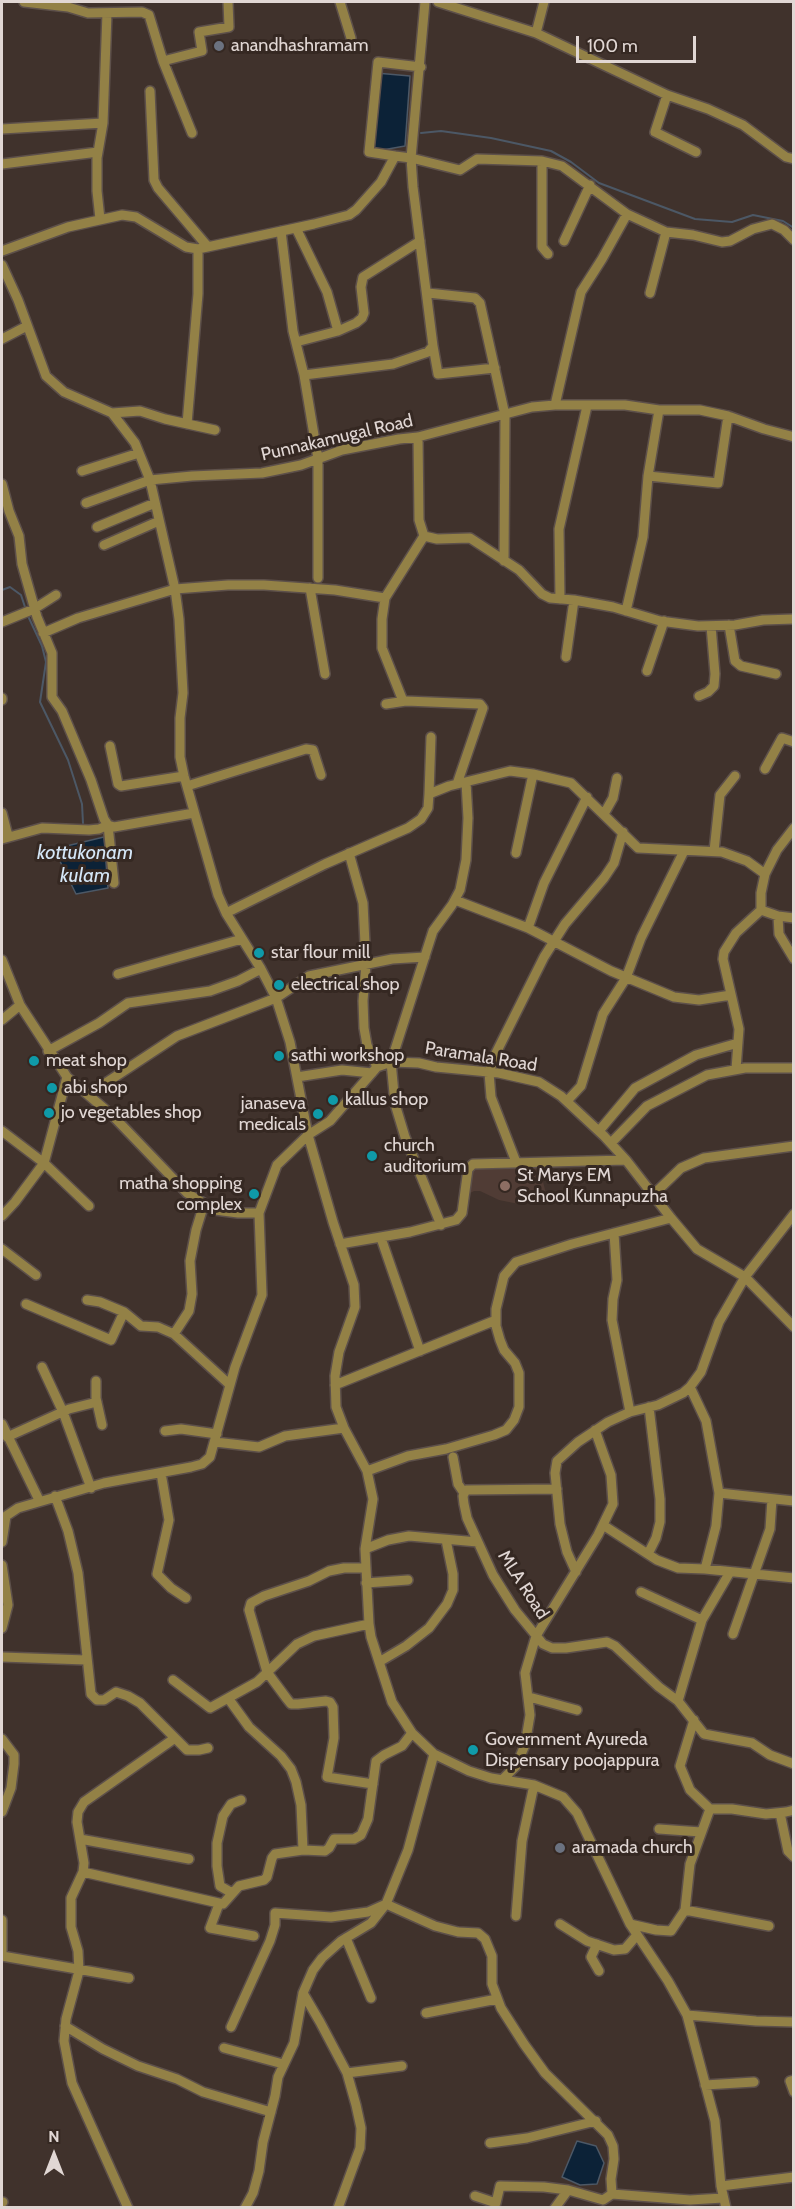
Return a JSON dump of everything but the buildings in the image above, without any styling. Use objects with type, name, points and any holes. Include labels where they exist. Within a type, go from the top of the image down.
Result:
[{"type":"street","points":[[24,2],[68,4],[88,14],[107,13],[133,7],[148,15],[163,61],[192,134]]},
{"type":"street","points":[[163,61],[202,51],[199,32],[229,27],[228,2]]},
{"type":"street","points":[[340,2],[351,38]]},
{"type":"street","points":[[426,2],[411,158],[438,374],[495,368]]},
{"type":"street","points":[[438,2],[536,33],[668,95],[708,109],[743,125],[786,157],[794,159]]},
{"type":"street","points":[[536,33],[544,2]]},
{"type":"street","points":[[100,219],[97,191],[98,152],[103,123],[107,62],[107,13]]},
{"type":"street","points":[[421,67],[378,62],[369,152],[411,158],[460,170],[477,159],[542,161],[562,165],[627,214],[666,232],[722,242],[772,224],[784,230],[794,240]]},
{"type":"street","points":[[150,91],[154,180],[158,188],[208,247]]},
{"type":"street","points":[[668,95],[655,132],[696,152]]},
{"type":"street","points":[[2,129],[103,123]]},
{"type":"street","points":[[2,164],[98,152]]},
{"type":"street","points":[[2,252],[47,233],[122,215],[136,217],[186,247],[198,249],[296,228],[349,215],[356,210],[381,182],[395,156]]},
{"type":"street","points":[[542,161],[542,247],[548,254]]},
{"type":"street","points":[[564,241],[590,185]]},
{"type":"street","points":[[555,405],[581,292],[602,260],[627,214]]},
{"type":"street","points":[[296,228],[327,292],[338,331]]},
{"type":"street","points":[[281,231],[296,342],[318,459],[318,578]]},
{"type":"street","points":[[650,293],[666,232]]},
{"type":"street","points":[[296,342],[338,331],[356,323],[362,318],[364,308],[360,281],[363,277],[420,242]]},
{"type":"street","points":[[187,424],[198,294],[198,249]]},
{"type":"street","points":[[2,265],[46,376],[64,392],[112,413],[140,411],[215,430]]},
{"type":"street","points":[[428,293],[474,298],[480,303],[505,415],[504,561]]},
{"type":"street","points":[[2,339],[27,326]]},
{"type":"street","points":[[304,375],[393,364],[428,352],[433,346]]},
{"type":"street","name":"Punnakamugal Road","points":[[86,503],[150,480],[262,473],[302,465],[342,450],[418,437],[532,407],[625,405],[659,410],[700,410],[728,416],[794,437]]},
{"type":"street","points":[[560,599],[559,530],[587,406]]},
{"type":"street","points":[[626,611],[643,537],[648,476],[659,410]]},
{"type":"street","points":[[112,413],[135,443],[150,480],[175,589],[183,669],[180,757],[185,781],[218,895],[226,914],[261,969],[276,998],[290,1042],[308,1135],[354,1285],[355,1307],[339,1352],[335,1385],[336,1407],[344,1428],[367,1471],[373,1499],[365,1549],[369,1624],[392,1702],[412,1733],[434,1754],[469,1771],[502,1780],[534,1785],[563,1797],[577,1813],[630,1924],[668,1981],[687,2015],[717,2137],[721,2186],[725,2203],[612,2194],[603,2200],[568,2190],[544,2187],[500,2187],[496,2203],[475,2196]]},
{"type":"street","points":[[648,476],[717,483],[728,416]]},
{"type":"street","points":[[403,701],[382,648],[382,619],[385,598],[424,536],[419,520],[418,437]]},
{"type":"street","points":[[82,471],[139,453]]},
{"type":"street","points":[[2,484],[19,536],[22,564],[34,609],[52,653],[52,696],[62,711],[108,825],[114,883]]},
{"type":"street","points":[[97,527],[155,503]]},
{"type":"street","points":[[104,545],[159,521]]},
{"type":"street","points":[[424,536],[437,539],[470,538],[519,570],[542,594],[550,598],[574,600],[664,621],[711,626],[794,619]]},
{"type":"street","points":[[43,633],[78,618],[175,589],[228,585],[310,588],[385,598]]},
{"type":"street","points":[[310,588],[325,674]]},
{"type":"street","points":[[2,622],[34,609],[56,595]]},
{"type":"street","points":[[566,657],[574,600]]},
{"type":"street","points":[[647,671],[664,621]]},
{"type":"street","points":[[729,625],[735,661],[741,666],[776,674]]},
{"type":"street","points":[[699,696],[714,686],[711,626]]},
{"type":"street","points":[[386,705],[403,701],[480,704],[483,708],[461,783],[468,818],[466,860],[460,890],[433,931],[391,1062],[398,1115],[441,1225]]},
{"type":"street","points":[[226,914],[349,853],[408,828],[421,819],[428,808],[431,737]]},
{"type":"street","points":[[765,769],[782,738],[794,742]]},
{"type":"street","points":[[110,746],[118,784],[121,786],[185,781],[306,749],[313,750],[321,775]]},
{"type":"street","points":[[429,794],[461,783],[510,771],[571,783],[638,848],[714,851],[747,861],[765,874]]},
{"type":"street","points":[[516,853],[533,774]]},
{"type":"street","points":[[714,851],[720,795],[735,776]]},
{"type":"street","points":[[604,814],[613,798],[617,778]]},
{"type":"street","points":[[528,928],[544,883],[586,797]]},
{"type":"street","points":[[2,813],[5,838],[42,828],[89,830],[108,825],[114,827],[194,813]]},
{"type":"street","points":[[762,910],[760,893],[765,874],[777,850],[794,828]]},
{"type":"street","points":[[516,1162],[491,1097],[489,1073],[495,1055],[520,1008],[534,974],[565,924],[614,863],[622,831]]},
{"type":"street","points":[[567,1101],[581,1086],[603,1014],[626,978],[645,929],[684,851]]},
{"type":"street","points":[[349,853],[363,903],[366,928],[364,1028],[374,1070]]},
{"type":"street","points":[[455,900],[528,928],[626,978],[665,994],[687,1000],[731,995]]},
{"type":"street","points":[[762,910],[778,916],[794,918]]},
{"type":"street","points":[[736,1069],[739,1029],[723,965],[724,952],[736,933],[762,910]]},
{"type":"street","points":[[778,916],[779,934],[794,959]]},
{"type":"street","points":[[118,974],[242,939]]},
{"type":"street","points":[[88,1094],[177,1036],[276,998],[309,976],[392,959],[425,957]]},
{"type":"street","points":[[2,960],[20,1005],[67,1077],[113,1116],[187,1193],[215,1209],[238,1213],[259,1213]]},
{"type":"street","points":[[48,1051],[99,1023],[128,1003],[210,991],[238,981],[261,969]]},
{"type":"street","points":[[2,1020],[20,1005]]},
{"type":"street","points":[[599,1131],[635,1088],[696,1055],[738,1043]]},
{"type":"street","name":"Paramala Road","points":[[374,1070],[391,1062],[419,1063],[539,1082],[567,1101],[611,1143],[697,1249],[746,1277],[794,1327]]},
{"type":"street","points":[[611,1143],[647,1106],[707,1075],[736,1069],[794,1068]]},
{"type":"street","points":[[297,1077],[342,1070],[374,1070]]},
{"type":"street","points":[[2,1540],[4,1514],[18,1508],[39,1500],[104,1483],[202,1464],[210,1457],[230,1385],[262,1295],[259,1213],[277,1165],[308,1135],[330,1121],[374,1070]]},
{"type":"street","points":[[2,1216],[44,1163],[67,1077]]},
{"type":"street","points":[[2,1131],[44,1163],[88,1206]]},
{"type":"street","points":[[653,1195],[681,1168],[704,1158],[794,1146]]},
{"type":"street","points":[[340,1244],[381,1238],[456,1220],[462,1213],[465,1181],[468,1169],[473,1164],[626,1160]]},
{"type":"street","points":[[174,1334],[189,1311],[192,1294],[190,1261],[195,1230],[204,1204]]},
{"type":"street","points":[[576,1572],[567,1552],[560,1524],[555,1465],[557,1461],[595,1430],[630,1412],[684,1393],[690,1387],[700,1372],[719,1322],[746,1277],[794,1214]]},
{"type":"street","points":[[367,1471],[408,1456],[446,1449],[506,1430],[514,1420],[519,1407],[520,1383],[514,1363],[504,1350],[496,1320],[501,1284],[504,1276],[516,1262],[572,1244],[670,1218]]},
{"type":"street","points":[[614,1233],[617,1280],[612,1320],[630,1412]]},
{"type":"street","points":[[381,1238],[420,1352]]},
{"type":"street","points":[[2,1250],[36,1275]]},
{"type":"street","points":[[87,1300],[100,1302],[124,1312],[141,1326],[158,1327],[174,1334],[230,1385]]},
{"type":"street","points":[[26,1304],[111,1340],[124,1312]]},
{"type":"street","points":[[335,1385],[496,1320]]},
{"type":"street","points":[[42,1367],[63,1412],[91,1488]]},
{"type":"street","points":[[96,1381],[97,1402],[102,1425]]},
{"type":"street","points":[[690,1387],[706,1421],[719,1493],[716,1526],[705,1569]]},
{"type":"street","points":[[7,1437],[63,1412],[97,1402]]},
{"type":"street","points":[[648,1554],[656,1538],[660,1522],[660,1499],[649,1407]]},
{"type":"street","points":[[2,1424],[39,1500]]},
{"type":"street","points":[[165,1431],[181,1429],[259,1447],[285,1436],[344,1428]]},
{"type":"street","points":[[502,1780],[516,1766],[525,1745],[530,1714],[525,1673],[536,1636],[576,1572],[603,1525],[612,1504],[611,1475],[595,1430]]},
{"type":"street","points":[[453,1457],[458,1484],[464,1493],[467,1518],[478,1542]]},
{"type":"street","points":[[162,1473],[169,1520],[157,1574],[171,1588],[186,1598]]},
{"type":"street","points":[[464,1493],[466,1490],[557,1489]]},
{"type":"street","points":[[719,1493],[794,1501]]},
{"type":"street","points":[[55,1496],[68,1531],[78,1573],[91,1695],[97,1700],[104,1700],[116,1692],[128,1696],[140,1703],[186,1750],[208,1748]]},
{"type":"street","points":[[733,1634],[770,1529],[772,1499]]},
{"type":"street","points":[[603,1525],[648,1554],[678,1568],[794,1578]]},
{"type":"street","name":"MLA Road","points":[[365,1549],[388,1540],[409,1536],[478,1542],[493,1575],[515,1610],[543,1644],[552,1648],[607,1642],[615,1646],[659,1687],[678,1701],[704,1734],[752,1743],[770,1755],[794,1764]]},
{"type":"street","points":[[379,1662],[406,1646],[429,1628],[447,1604],[453,1590],[453,1574],[446,1540]]},
{"type":"street","points":[[2,1565],[4,1591],[8,1605],[2,1628]]},
{"type":"street","points":[[365,1568],[329,1571],[309,1581],[264,1596],[251,1603],[249,1610],[267,1672],[291,1704],[326,1701],[330,1702],[333,1707],[334,1738],[327,1777],[373,1784]]},
{"type":"street","points":[[678,1701],[702,1620],[730,1572]]},
{"type":"street","points":[[366,1583],[408,1580]]},
{"type":"street","points":[[641,1592],[702,1620]]},
{"type":"street","points":[[173,1680],[210,1708],[257,1682],[297,1644],[314,1636],[369,1624]]},
{"type":"street","points":[[2,1657],[86,1660]]},
{"type":"street","points":[[529,1697],[577,1710]]},
{"type":"street","points":[[228,1698],[249,1727],[281,1756],[291,1769],[299,1794],[303,1850]]},
{"type":"street","points":[[694,1720],[680,1766],[690,1790],[711,1809],[732,1809],[766,1814],[794,1810]]},
{"type":"street","points":[[82,1872],[219,1904],[227,1901],[239,1886],[264,1880],[275,1854],[303,1850],[325,1851],[334,1839],[354,1839],[361,1835],[368,1819],[376,1761],[402,1746],[412,1733]]},
{"type":"street","points":[[128,2208],[72,2083],[64,2041],[65,2026],[79,1971],[78,1951],[71,1927],[71,1898],[84,1863],[77,1822],[78,1812],[84,1802],[175,1738]]},
{"type":"street","points":[[2,1739],[14,1755],[10,1788],[2,1812]]},
{"type":"street","points":[[245,2208],[260,2171],[263,2142],[278,2077],[294,2043],[303,1994],[314,1970],[331,1948],[370,1923],[386,1904],[408,1850],[434,1754]]},
{"type":"street","points":[[516,1916],[522,1841],[534,1785]]},
{"type":"street","points":[[232,1893],[220,1886],[217,1844],[224,1816],[231,1804],[241,1800]]},
{"type":"street","points":[[630,1924],[671,1931],[686,1910],[690,1864],[711,1809]]},
{"type":"street","points":[[780,1813],[788,1851],[794,1857]]},
{"type":"street","points":[[659,1829],[702,1832]]},
{"type":"street","points":[[80,1839],[189,1859]]},
{"type":"street","points":[[219,1904],[210,1928],[254,1936]]},
{"type":"street","points":[[231,2027],[270,1941],[275,1925],[275,1913],[331,1917],[368,1912],[386,1904],[435,1926],[458,1932],[478,1933],[485,1940],[492,1956],[492,1984],[501,2008],[545,2073],[608,2135],[613,2146],[614,2159],[611,2179],[612,2194]]},
{"type":"street","points":[[686,1910],[769,1926]]},
{"type":"street","points":[[2,1920],[2,1956],[129,1978]]},
{"type":"street","points":[[560,1924],[587,1941],[614,1950],[625,1949],[637,1935]]},
{"type":"street","points":[[346,1938],[371,1998]]},
{"type":"street","points":[[597,1944],[591,1956],[599,1971]]},
{"type":"street","points":[[303,1994],[347,2073],[359,2120],[360,2148],[338,2208]]},
{"type":"street","points":[[426,2013],[497,1999]]},
{"type":"street","points":[[687,2015],[794,2022]]},
{"type":"street","points":[[65,2026],[103,2049],[138,2066],[177,2079],[202,2092],[271,2112]]},
{"type":"street","points":[[224,2048],[283,2064]]},
{"type":"street","points":[[347,2073],[402,2066]]},
{"type":"street","points":[[794,2080],[790,2081],[794,2092]]},
{"type":"street","points":[[705,2085],[754,2082]]},
{"type":"street","points":[[490,2143],[527,2138],[596,2121]]},
{"type":"street","points":[[721,2186],[794,2178]]},
{"type":"street","points":[[555,2208],[568,2190]]},
{"type":"shaded area","name":"St Marys EM School Kunnapuzha","points":[[539,1165],[546,1194],[544,1203],[519,1204],[499,1200],[480,1191],[470,1193],[466,1191],[467,1181],[474,1167]]},
{"type":"water","points":[[376,73],[410,76],[405,146],[371,152]]},
{"type":"water","name":"kottukonam kulam","points":[[104,837],[108,888],[76,894],[54,849]]},
{"type":"water","points":[[577,2141],[596,2146],[604,2163],[597,2184],[580,2185],[562,2177]]},
{"type":"waterway","points":[[421,133],[441,131],[491,138],[551,151],[571,162],[599,183],[695,219],[732,222],[753,215],[783,221],[794,228]]},
{"type":"waterway","points":[[2,590],[10,587],[21,595],[26,610]]},
{"type":"waterway","points":[[28,616],[42,646],[46,662],[40,702],[68,760],[82,804],[83,823]]},
{"type":"place","name":"anandhashramam","points":[[219,46]]},
{"type":"place","name":"star flour mill","points":[[259,953]]},
{"type":"place","name":"electrical shop","points":[[279,985]]},
{"type":"place","name":"sathi workshop","points":[[279,1056]]},
{"type":"place","name":"meat shop","points":[[34,1061]]},
{"type":"place","name":"abi shop","points":[[52,1088]]},
{"type":"place","name":"kallus shop","points":[[333,1100]]},
{"type":"place","name":"jo vegetables shop","points":[[49,1113]]},
{"type":"place","name":"janaseva medicals","points":[[318,1114]]},
{"type":"place","name":"church auditorium","points":[[372,1156]]},
{"type":"place","name":"St Marys EM School Kunnapuzha","points":[[505,1186]]},
{"type":"place","name":"matha shopping complex","points":[[254,1194]]},
{"type":"place","name":"Government Ayureda Dispensary poojappura","points":[[473,1750]]},
{"type":"place","name":"aramada church","points":[[560,1848]]}]
